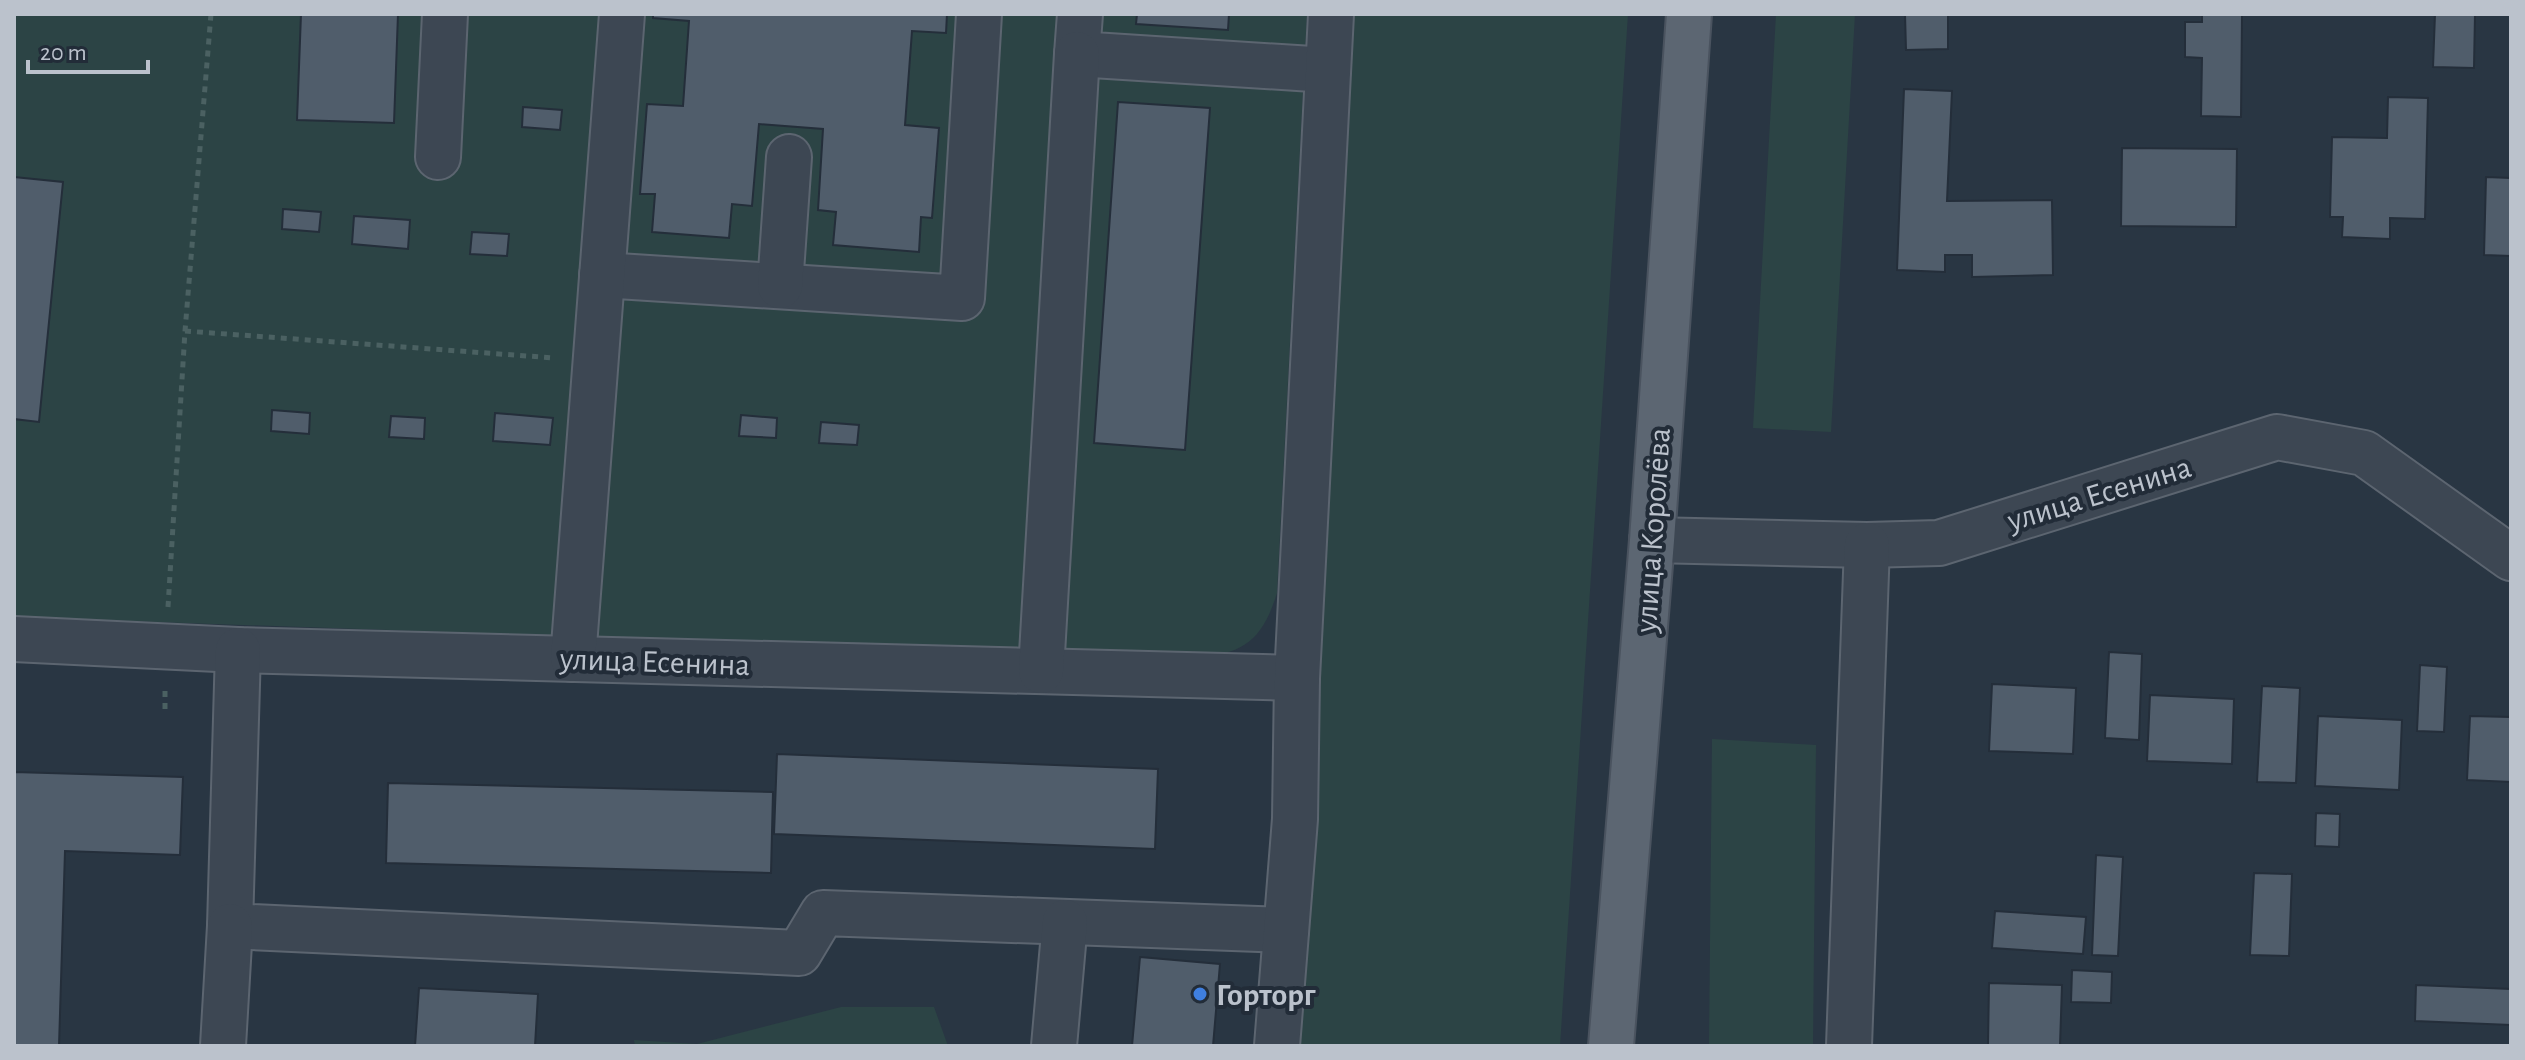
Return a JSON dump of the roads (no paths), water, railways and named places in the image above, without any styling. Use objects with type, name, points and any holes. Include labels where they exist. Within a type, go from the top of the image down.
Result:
[{"type":"main road","name":"улица Королёва","points":[[1611,1046],[1652,540],[1689,14]]},
{"type":"street","points":[[438,157],[445,14]]},
{"type":"street","points":[[573,659],[622,14]]},
{"type":"street","points":[[602,275],[962,298],[979,14]]},
{"type":"street","points":[[1277,1046],[1295,819],[1297,678],[1331,14]]},
{"type":"street","points":[[1041,671],[1079,34],[1328,70]]},
{"type":"street","points":[[780,286],[789,157]]},
{"type":"street","name":"улица Есенина","points":[[1652,540],[1867,545],[1939,543],[2277,437],[2364,453],[2511,558]]},
{"type":"street","points":[[1849,1046],[1867,545]]},
{"type":"street","name":"улица Есенина","points":[[14,639],[238,650],[1297,678]]},
{"type":"street","points":[[223,1046],[230,926],[238,650]]},
{"type":"street","points":[[230,926],[799,953],[823,913],[1286,930]]},
{"type":"street","points":[[1054,1046],[1065,922]]},
{"type":"place","name":"Горторг","points":[[1200,994]]}]
